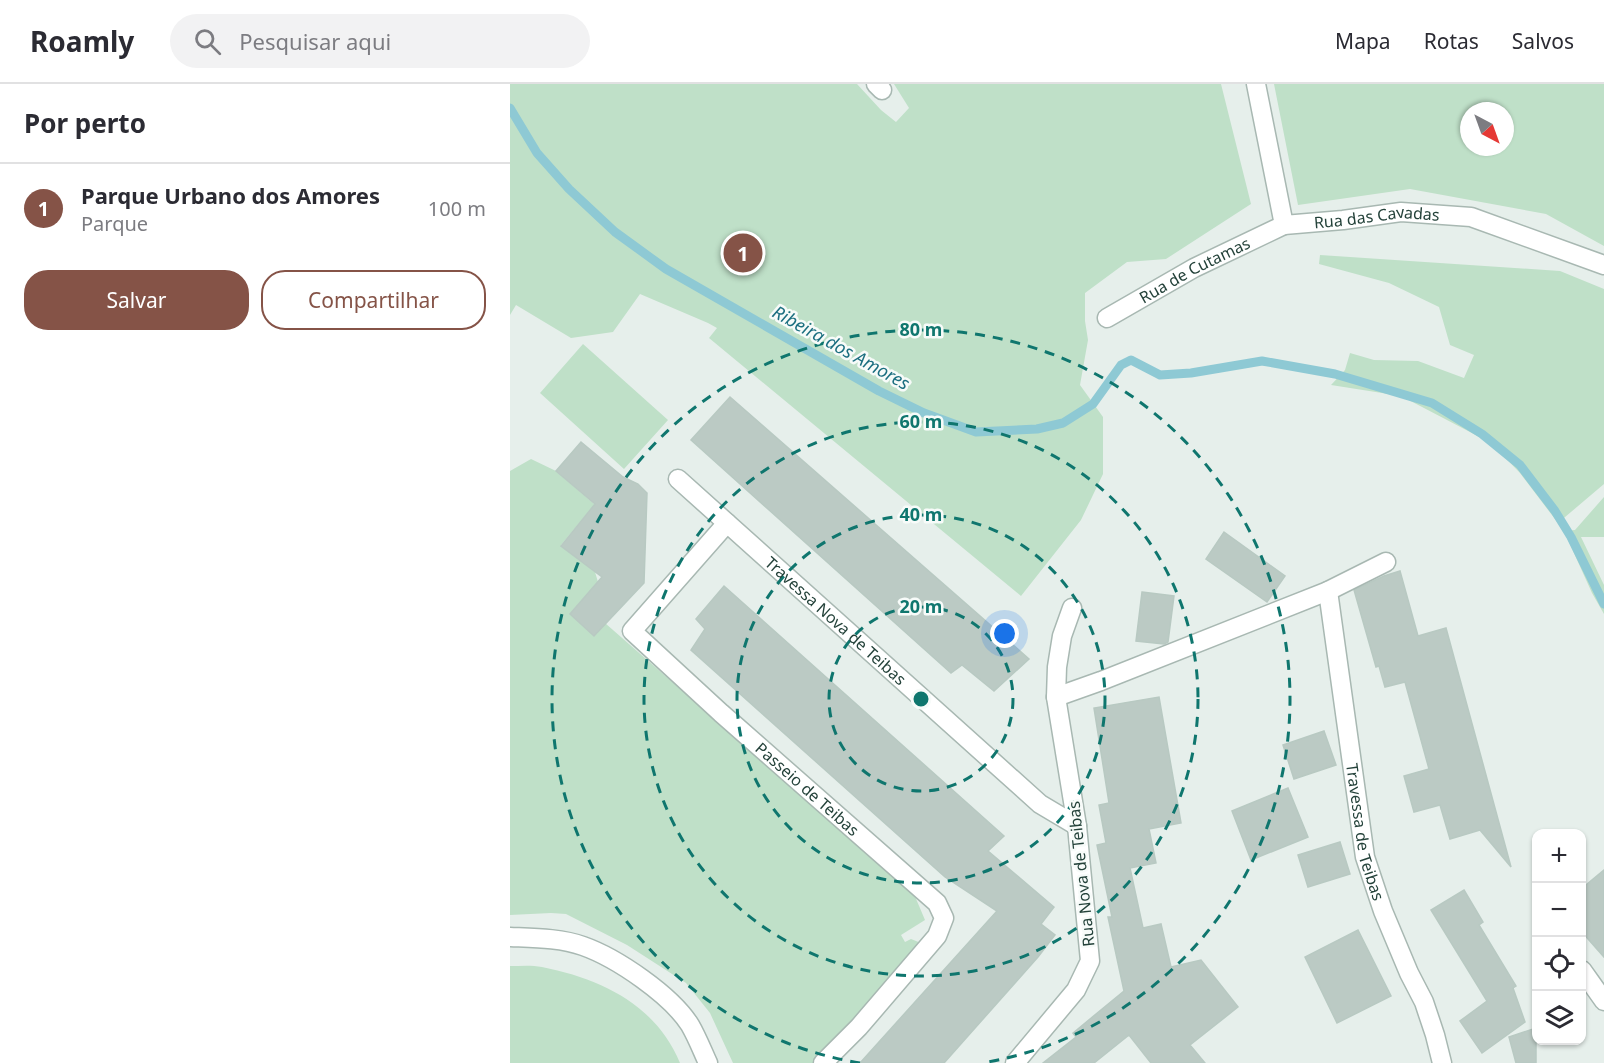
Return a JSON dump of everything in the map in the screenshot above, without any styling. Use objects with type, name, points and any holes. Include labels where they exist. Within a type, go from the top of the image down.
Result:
[{"type":"street","points":[[1256,84],[1284,225]]},
{"type":"street","name":"Rua das Cavadas","points":[[1284,225],[1401,212],[1471,217],[1604,265]]},
{"type":"street","name":"Rua de Cutamas","points":[[1107,318],[1194,268],[1284,225]]},
{"type":"street","name":"Travessa Nova de Teibas","points":[[678,479],[1040,804],[1077,826]]},
{"type":"street","name":"Passeio de Teibas","points":[[727,523],[632,631],[721,713],[937,903],[944,918],[937,936],[859,1027],[823,1063]]},
{"type":"street","points":[[1056,697],[1328,591],[1386,562]]},
{"type":"street","name":"Travessa de Teibas","points":[[1328,591],[1365,858],[1408,973],[1424,1002],[1442,1063]]},
{"type":"street","name":"Rua Nova de Teibas","points":[[1015,1063],[1076,990],[1090,962],[1077,826],[1056,697],[1057,667],[1062,636],[1072,608]]},
{"type":"street","points":[[511,937],[562,941],[584,946],[629,970],[655,989],[690,1024],[708,1063]]},
{"type":"street","points":[[1586,977],[1604,1001]]},
{"type":"green space","points":[[510,84],[857,84],[881,110],[896,122],[909,108],[894,84],[1221,84],[1251,204],[1166,259],[1127,262],[1085,293],[1088,340],[1080,385],[1103,417],[1103,474],[1081,520],[1021,596],[709,338],[717,328],[708,323],[640,294],[613,332],[571,338],[516,305],[510,315]]},
{"type":"green space","points":[[1274,84],[1604,84],[1604,246],[1546,214],[1410,189],[1298,205]]},
{"type":"green space","points":[[1320,255],[1560,271],[1604,289],[1604,484],[1558,523],[1520,473],[1491,443],[1401,396],[1331,385],[1345,370],[1350,353],[1374,360],[1418,361],[1464,378],[1474,355],[1450,345],[1439,307],[1389,283],[1319,264]]},
{"type":"green space","points":[[583,344],[668,420],[624,469],[540,393]]},
{"type":"green space","points":[[531,459],[556,471],[608,516],[590,510],[561,545],[595,572],[598,582],[570,614],[594,636],[605,623],[914,894],[925,920],[901,935],[905,942],[911,939],[921,943],[816,1063],[733,1063],[710,1013],[686,983],[627,945],[566,914],[510,915],[510,471]]},
{"type":"green space","points":[[1604,497],[1604,537],[1581,537],[1604,585],[1604,614],[1564,531],[1575,530]]},
{"type":"green space","points":[[510,966],[538,966],[564,972],[606,987],[642,1010],[657,1025],[670,1043],[680,1063],[510,1063]]},
{"type":"building","points":[[730,397],[1029,659],[994,691],[962,665],[951,673],[691,440]]},
{"type":"building","points":[[581,442],[623,477],[638,484],[647,493],[644,583],[594,636],[570,614],[602,577],[561,546],[595,504],[556,471]]},
{"type":"building","points":[[1224,532],[1285,576],[1267,602],[1206,559]]},
{"type":"building","points":[[1400,571],[1418,636],[1446,628],[1511,867],[1480,830],[1450,839],[1440,805],[1414,812],[1404,776],[1429,769],[1405,682],[1385,687],[1379,666],[1376,667],[1354,590]]},
{"type":"building","points":[[724,586],[1004,836],[988,851],[1054,907],[1041,924],[1055,935],[944,1063],[860,1063],[997,911],[945,877],[691,650],[705,629],[696,619]]},
{"type":"building","points":[[1142,592],[1174,596],[1168,642],[1164,644],[1136,641]]},
{"type":"building","points":[[1159,697],[1181,823],[1149,829],[1156,863],[1130,868],[1143,928],[1161,924],[1171,967],[1201,960],[1238,1007],[1190,1045],[1205,1063],[1151,1063],[1129,1035],[1094,1063],[1043,1063],[1076,1037],[1073,1033],[1124,991],[1108,917],[1112,917],[1097,845],[1106,843],[1099,805],[1109,803],[1094,708]]},
{"type":"building","points":[[1324,731],[1336,765],[1294,779],[1283,745]]},
{"type":"building","points":[[1288,788],[1308,837],[1251,860],[1232,811]]},
{"type":"building","points":[[1340,842],[1350,874],[1308,887],[1298,855]]},
{"type":"building","points":[[1604,870],[1604,957],[1586,937],[1586,885]]},
{"type":"building","points":[[1464,890],[1483,922],[1479,925],[1516,986],[1513,988],[1525,1022],[1482,1053],[1460,1021],[1487,1001],[1431,910]]},
{"type":"building","points":[[1358,930],[1391,996],[1337,1023],[1305,957]]},
{"type":"building","points":[[1532,1029],[1532,1045],[1536,1045],[1536,1063],[1516,1063],[1509,1037]]},
{"type":"waterway","name":"Ribeira dos Amores","points":[[510,108],[537,153],[569,189],[615,232],[666,269],[879,391],[924,413],[976,432],[1037,429],[1063,423],[1093,404],[1121,365],[1131,360],[1160,375],[1191,373],[1262,361],[1335,374],[1432,403],[1482,434],[1520,465],[1555,511],[1571,537],[1604,604]]},
{"type":"place","name":"Parque Urbano dos Amores","points":[[743,253]]}]
